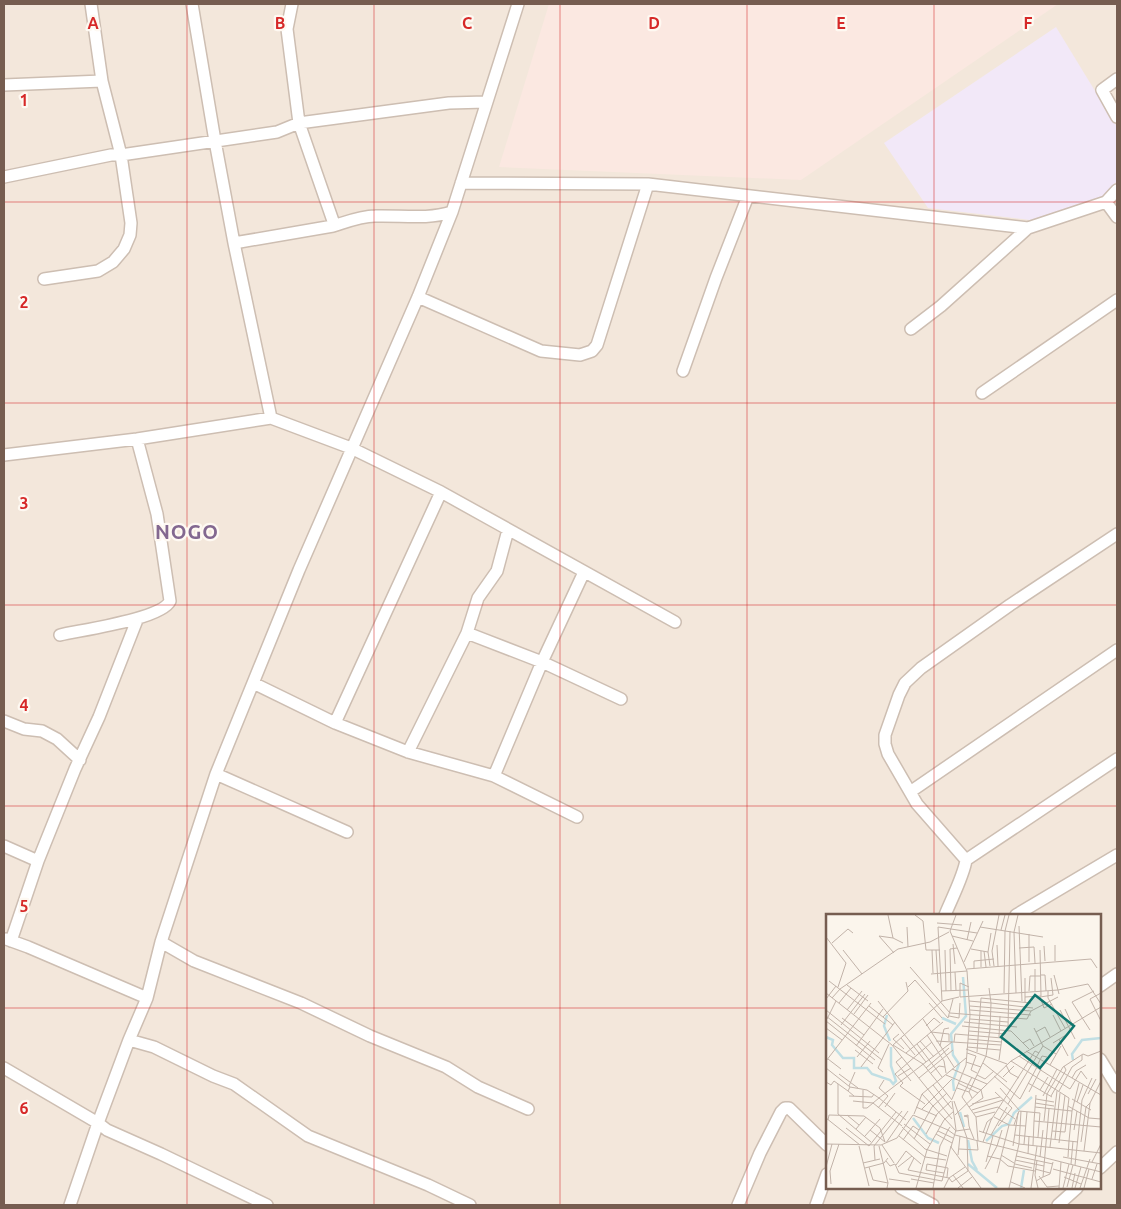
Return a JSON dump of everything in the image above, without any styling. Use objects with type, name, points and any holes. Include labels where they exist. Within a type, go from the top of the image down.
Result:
[{"type":"street","points":[[44,279],[98,272],[113,262],[124,249],[130,235],[131,223],[121,155],[102,81],[91,4]]},
{"type":"street","points":[[192,4],[234,243],[271,418]]},
{"type":"street","points":[[292,4],[287,28],[299,123],[333,226]]},
{"type":"street","points":[[70,1205],[98,1123],[147,998],[161,942],[216,774],[299,570],[418,297],[452,212],[518,4]]},
{"type":"street","points":[[1117,79],[1102,90],[1117,117]]},
{"type":"street","points":[[4,85],[102,81]]},
{"type":"street","points":[[4,177],[111,155],[277,132],[299,123],[449,103],[486,102]]},
{"type":"street","points":[[461,182],[648,184],[1028,228]]},
{"type":"street","points":[[418,297],[541,351],[580,356],[586,354],[598,345],[648,184]]},
{"type":"street","points":[[911,329],[941,306],[1028,228],[1106,202],[1117,190]]},
{"type":"street","points":[[683,371],[748,196]]},
{"type":"street","points":[[1106,202],[1117,217]]},
{"type":"street","points":[[234,243],[333,226],[372,216],[439,216],[452,212]]},
{"type":"street","points":[[982,393],[1117,300]]},
{"type":"street","points":[[4,455],[137,439],[271,418],[351,448],[441,492],[675,622]]},
{"type":"street","points":[[60,634],[137,620],[167,607],[170,601],[157,514],[137,439]]},
{"type":"street","points":[[335,723],[441,492]]},
{"type":"street","points":[[408,752],[467,633],[478,598],[497,571],[508,530]]},
{"type":"street","points":[[946,914],[960,876],[965,871],[966,860],[917,804],[888,754],[885,735],[898,694],[921,668],[1010,605],[1117,534]]},
{"type":"street","points":[[494,776],[542,662],[584,572]]},
{"type":"street","points":[[137,620],[99,718],[38,860],[7,939],[147,998]]},
{"type":"street","points":[[467,633],[542,662],[621,699]]},
{"type":"street","points":[[910,792],[1117,650]]},
{"type":"street","points":[[253,683],[335,723],[408,752],[494,776],[577,818]]},
{"type":"street","points":[[4,721],[24,729],[42,731],[57,739],[80,760]]},
{"type":"street","points":[[966,860],[1117,759]]},
{"type":"street","points":[[216,774],[347,832]]},
{"type":"street","points":[[4,846],[38,860]]},
{"type":"street","points":[[1018,914],[1117,855]]},
{"type":"street","points":[[161,942],[194,961],[301,1003],[370,1036],[446,1068],[478,1087],[528,1109]]},
{"type":"street","points":[[1101,985],[1117,974]]},
{"type":"street","points":[[129,1040],[154,1047],[213,1076],[234,1084],[308,1136],[428,1185],[470,1205]]},
{"type":"street","points":[[1101,1061],[1117,1087]]},
{"type":"street","points":[[4,1068],[107,1130],[267,1205]]},
{"type":"street","points":[[738,1205],[760,1153],[781,1112],[785,1108],[790,1108],[826,1144]]},
{"type":"street","points":[[1101,1167],[1117,1152]]},
{"type":"street","points":[[816,1205],[826,1177]]},
{"type":"street","points":[[903,1189],[933,1205]]},
{"type":"street","points":[[1058,1205],[1076,1189]]},
{"type":"shaded area","points":[[4,4],[1117,4],[1117,1205],[4,1205]]},
{"type":"shaded area","points":[[549,4],[1058,4],[801,180],[499,167]]},
{"type":"shaded area","points":[[1056,27],[1117,127],[1117,181],[1102,197],[1030,220],[928,208],[884,143]]},
{"type":"district","name":"NOGO","points":[[187,532]]}]
